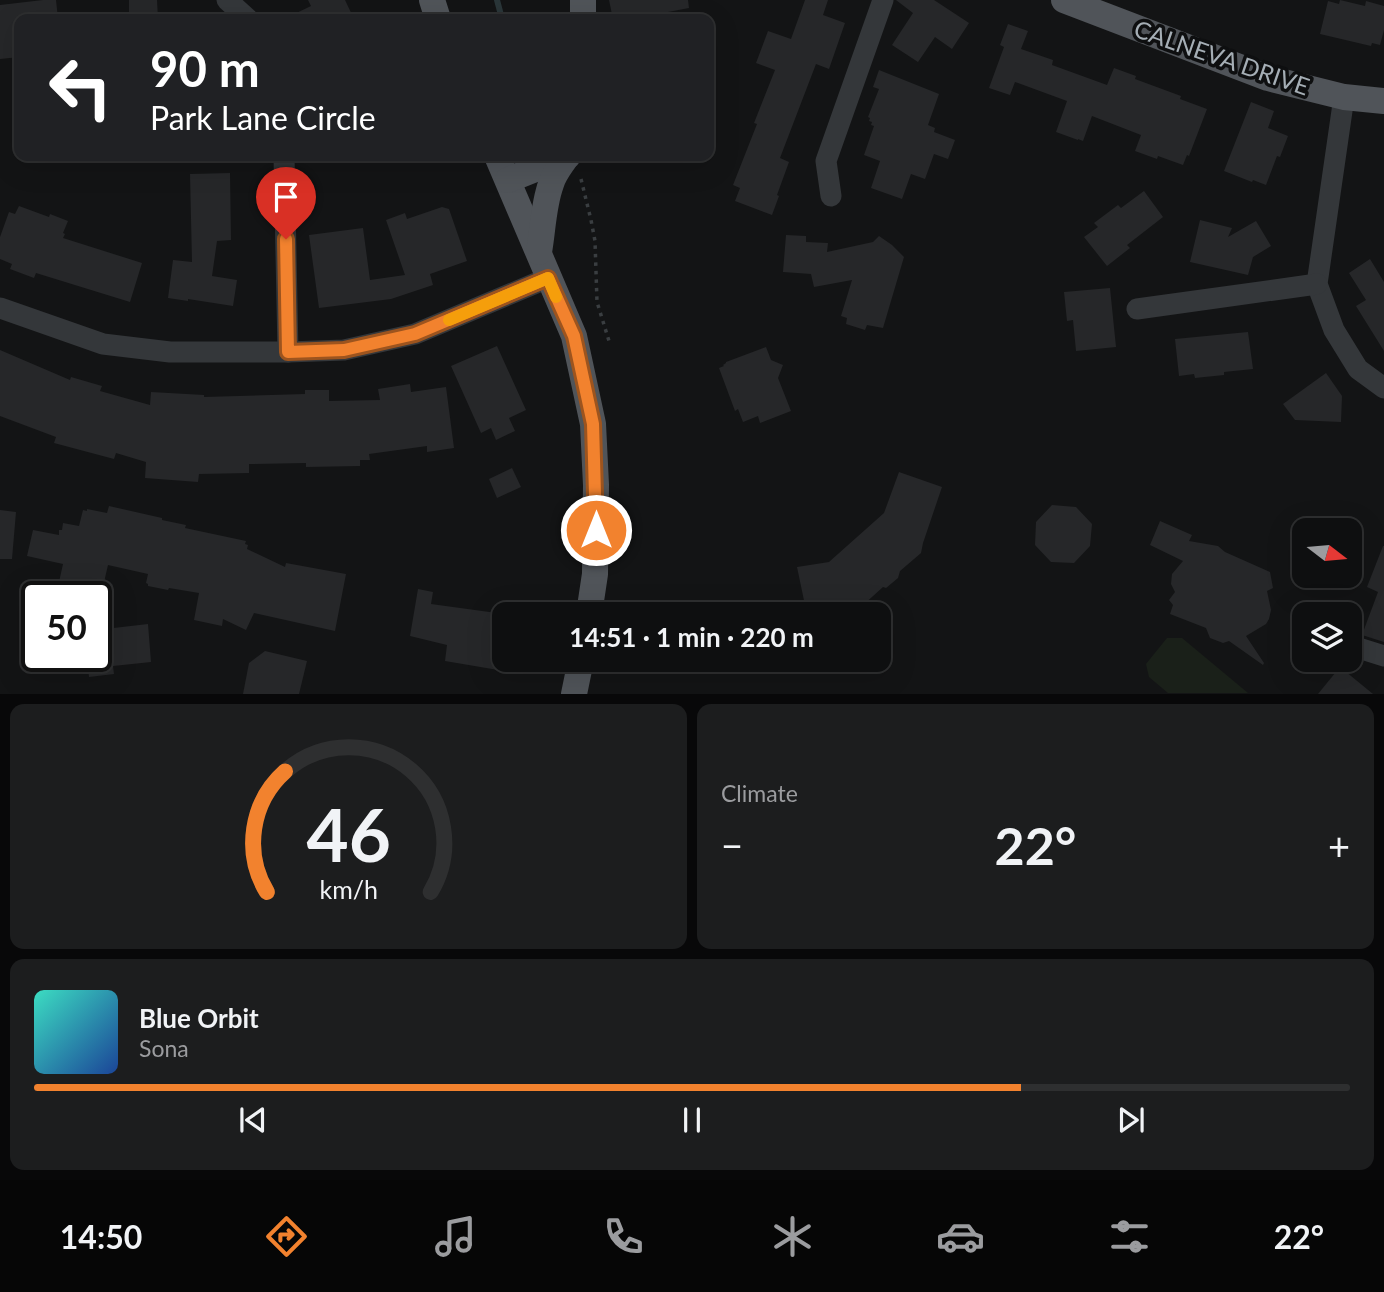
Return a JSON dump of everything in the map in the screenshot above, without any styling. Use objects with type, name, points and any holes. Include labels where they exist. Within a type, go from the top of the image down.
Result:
[{"type":"main road","name":"CALNEVA DRIVE","points":[[1064,0],[1268,78],[1344,97],[1384,102]]},
{"type":"main road","points":[[571,161],[502,168],[574,336],[593,424],[596,485],[595,575],[591,602]]},
{"type":"main road","points":[[544,266],[547,200],[551,183],[558,167],[571,161]]},
{"type":"main road","points":[[573,694],[578,672]]},
{"type":"street","points":[[227,0],[242,14]]},
{"type":"street","points":[[831,196],[826,161],[883,0]]},
{"type":"street","points":[[1344,97],[1317,284],[1334,330],[1358,369],[1384,388]]},
{"type":"street","points":[[284,161],[288,352]]},
{"type":"street","points":[[0,309],[103,344],[170,352],[344,350],[415,334],[544,266]]},
{"type":"street","points":[[1137,309],[1317,284]]},
{"type":"street","points":[[1362,649],[1384,656]]},
{"type":"path","points":[[571,161],[591,220],[595,241],[597,302],[609,341]]},
{"type":"shaded area","points":[[1167,638],[1182,638],[1248,693],[1168,693],[1149,677],[1146,664]]},
{"type":"building","points":[[56,0],[57,14],[14,14],[14,58],[0,59],[0,5]]},
{"type":"building","points":[[129,0],[157,0],[158,14],[129,14]]},
{"type":"building","points":[[308,0],[345,0],[352,14],[294,14],[311,6]]},
{"type":"building","points":[[609,0],[688,0],[689,8],[657,14],[612,14]]},
{"type":"building","points":[[805,0],[828,0],[823,15],[845,23],[829,69],[816,64],[780,158],[789,162],[772,215],[735,201],[740,188],[733,185],[775,70],[756,63],[768,31],[791,39]]},
{"type":"building","points":[[896,0],[934,0],[969,23],[952,49],[935,37],[918,62],[892,45],[913,13]]},
{"type":"building","points":[[1340,0],[1365,6],[1366,1],[1384,6],[1384,30],[1380,45],[1372,43],[1371,46],[1320,34],[1328,1],[1339,4]]},
{"type":"building","points":[[1008,24],[1028,31],[1021,49],[1053,60],[1052,65],[1107,85],[1114,68],[1207,109],[1183,165],[1135,151],[1141,135],[1092,116],[1083,141],[1056,132],[1067,101],[1015,82],[1010,95],[989,88],[1004,47],[1000,45]]},
{"type":"building","points":[[879,70],[939,94],[928,125],[935,128],[934,132],[955,140],[948,159],[934,154],[925,179],[911,174],[902,199],[871,188],[880,161],[864,155],[874,126],[868,117],[879,89],[873,87]]},
{"type":"building","points":[[1251,102],[1274,111],[1268,128],[1288,136],[1266,185],[1224,171]]},
{"type":"building","points":[[230,173],[231,240],[217,241],[212,276],[237,280],[233,306],[168,298],[173,260],[192,262],[190,174]]},
{"type":"building","points":[[1144,191],[1163,217],[1127,245],[1130,248],[1107,266],[1084,237],[1098,227],[1094,223],[1118,205],[1121,208]]},
{"type":"building","points":[[19,206],[68,221],[63,238],[142,263],[130,302],[36,273],[34,278],[10,269],[12,264],[0,259],[0,237],[9,212],[15,214]]},
{"type":"building","points":[[442,207],[449,209],[467,261],[430,274],[433,285],[391,299],[319,308],[309,235],[363,228],[370,280],[405,275],[386,220],[405,213],[407,219]]},
{"type":"building","points":[[1200,220],[1232,228],[1228,237],[1256,221],[1271,246],[1253,257],[1248,275],[1190,262]]},
{"type":"building","points":[[786,235],[806,236],[806,242],[828,243],[827,252],[873,242],[879,236],[892,245],[904,257],[883,328],[867,325],[865,330],[846,324],[847,318],[841,316],[852,280],[814,287],[811,274],[783,272]]},
{"type":"building","points":[[1370,259],[1384,282],[1384,351],[1356,306],[1366,300],[1349,273]]},
{"type":"building","points":[[1110,288],[1116,347],[1076,351],[1073,320],[1067,321],[1064,292]]},
{"type":"building","points":[[1248,332],[1253,369],[1195,378],[1194,374],[1179,376],[1175,339]]},
{"type":"building","points":[[497,346],[526,410],[509,418],[515,431],[496,440],[491,428],[481,433],[451,366]]},
{"type":"building","points":[[766,347],[771,360],[783,365],[778,378],[791,411],[760,423],[758,416],[743,422],[738,409],[735,411],[719,368],[726,362]]},
{"type":"building","points":[[0,350],[70,380],[71,377],[102,386],[100,391],[150,405],[151,392],[204,397],[305,394],[305,390],[329,390],[329,401],[380,400],[378,389],[410,384],[411,392],[446,387],[454,448],[427,452],[427,446],[369,454],[370,460],[360,460],[360,466],[249,464],[249,473],[199,474],[198,482],[145,478],[146,462],[116,453],[114,459],[54,443],[56,437],[0,416]]},
{"type":"building","points":[[1326,373],[1342,396],[1341,422],[1295,420],[1283,404]]},
{"type":"building","points":[[512,468],[521,487],[497,498],[489,479]]},
{"type":"building","points":[[899,472],[942,487],[921,553],[900,571],[898,578],[866,602],[804,602],[797,567],[829,562],[884,513]]},
{"type":"building","points":[[1052,505],[1076,507],[1092,524],[1090,546],[1074,563],[1051,562],[1035,545],[1036,522]]},
{"type":"building","points":[[109,506],[162,518],[186,525],[185,528],[246,541],[247,549],[285,567],[286,563],[346,574],[335,631],[254,613],[246,630],[223,619],[222,626],[194,620],[199,593],[148,586],[148,574],[108,565],[104,581],[59,581],[63,564],[27,556],[33,530],[59,535],[63,523],[79,526],[83,510],[107,513]]},
{"type":"building","points":[[0,510],[16,512],[12,559],[0,559]]},
{"type":"building","points":[[1160,521],[1192,535],[1189,541],[1218,546],[1225,552],[1270,572],[1273,588],[1267,591],[1271,610],[1269,619],[1266,624],[1246,636],[1263,665],[1229,641],[1223,643],[1210,638],[1206,628],[1170,614],[1173,605],[1169,600],[1175,592],[1171,584],[1172,574],[1183,561],[1150,545]]},
{"type":"building","points":[[1384,546],[1384,642],[1362,635],[1378,592],[1367,587]]},
{"type":"building","points":[[418,589],[433,592],[431,604],[492,612],[492,669],[445,661],[447,645],[410,636]]},
{"type":"building","points":[[148,624],[151,662],[113,666],[114,674],[89,677],[89,672],[112,672],[112,628]]},
{"type":"building","points":[[265,651],[307,661],[299,694],[243,694],[249,663]]},
{"type":"building","points":[[1336,672],[1346,672],[1373,694],[1318,694]]},
{"type":"waterway","points":[[497,0],[501,14]]},
{"type":"slow traffic","points":[[449,320],[548,278],[556,297]]},
{"type":"route","points":[[286,239],[288,352],[344,350],[415,334],[548,278],[574,336],[593,424],[596,530]]}]
